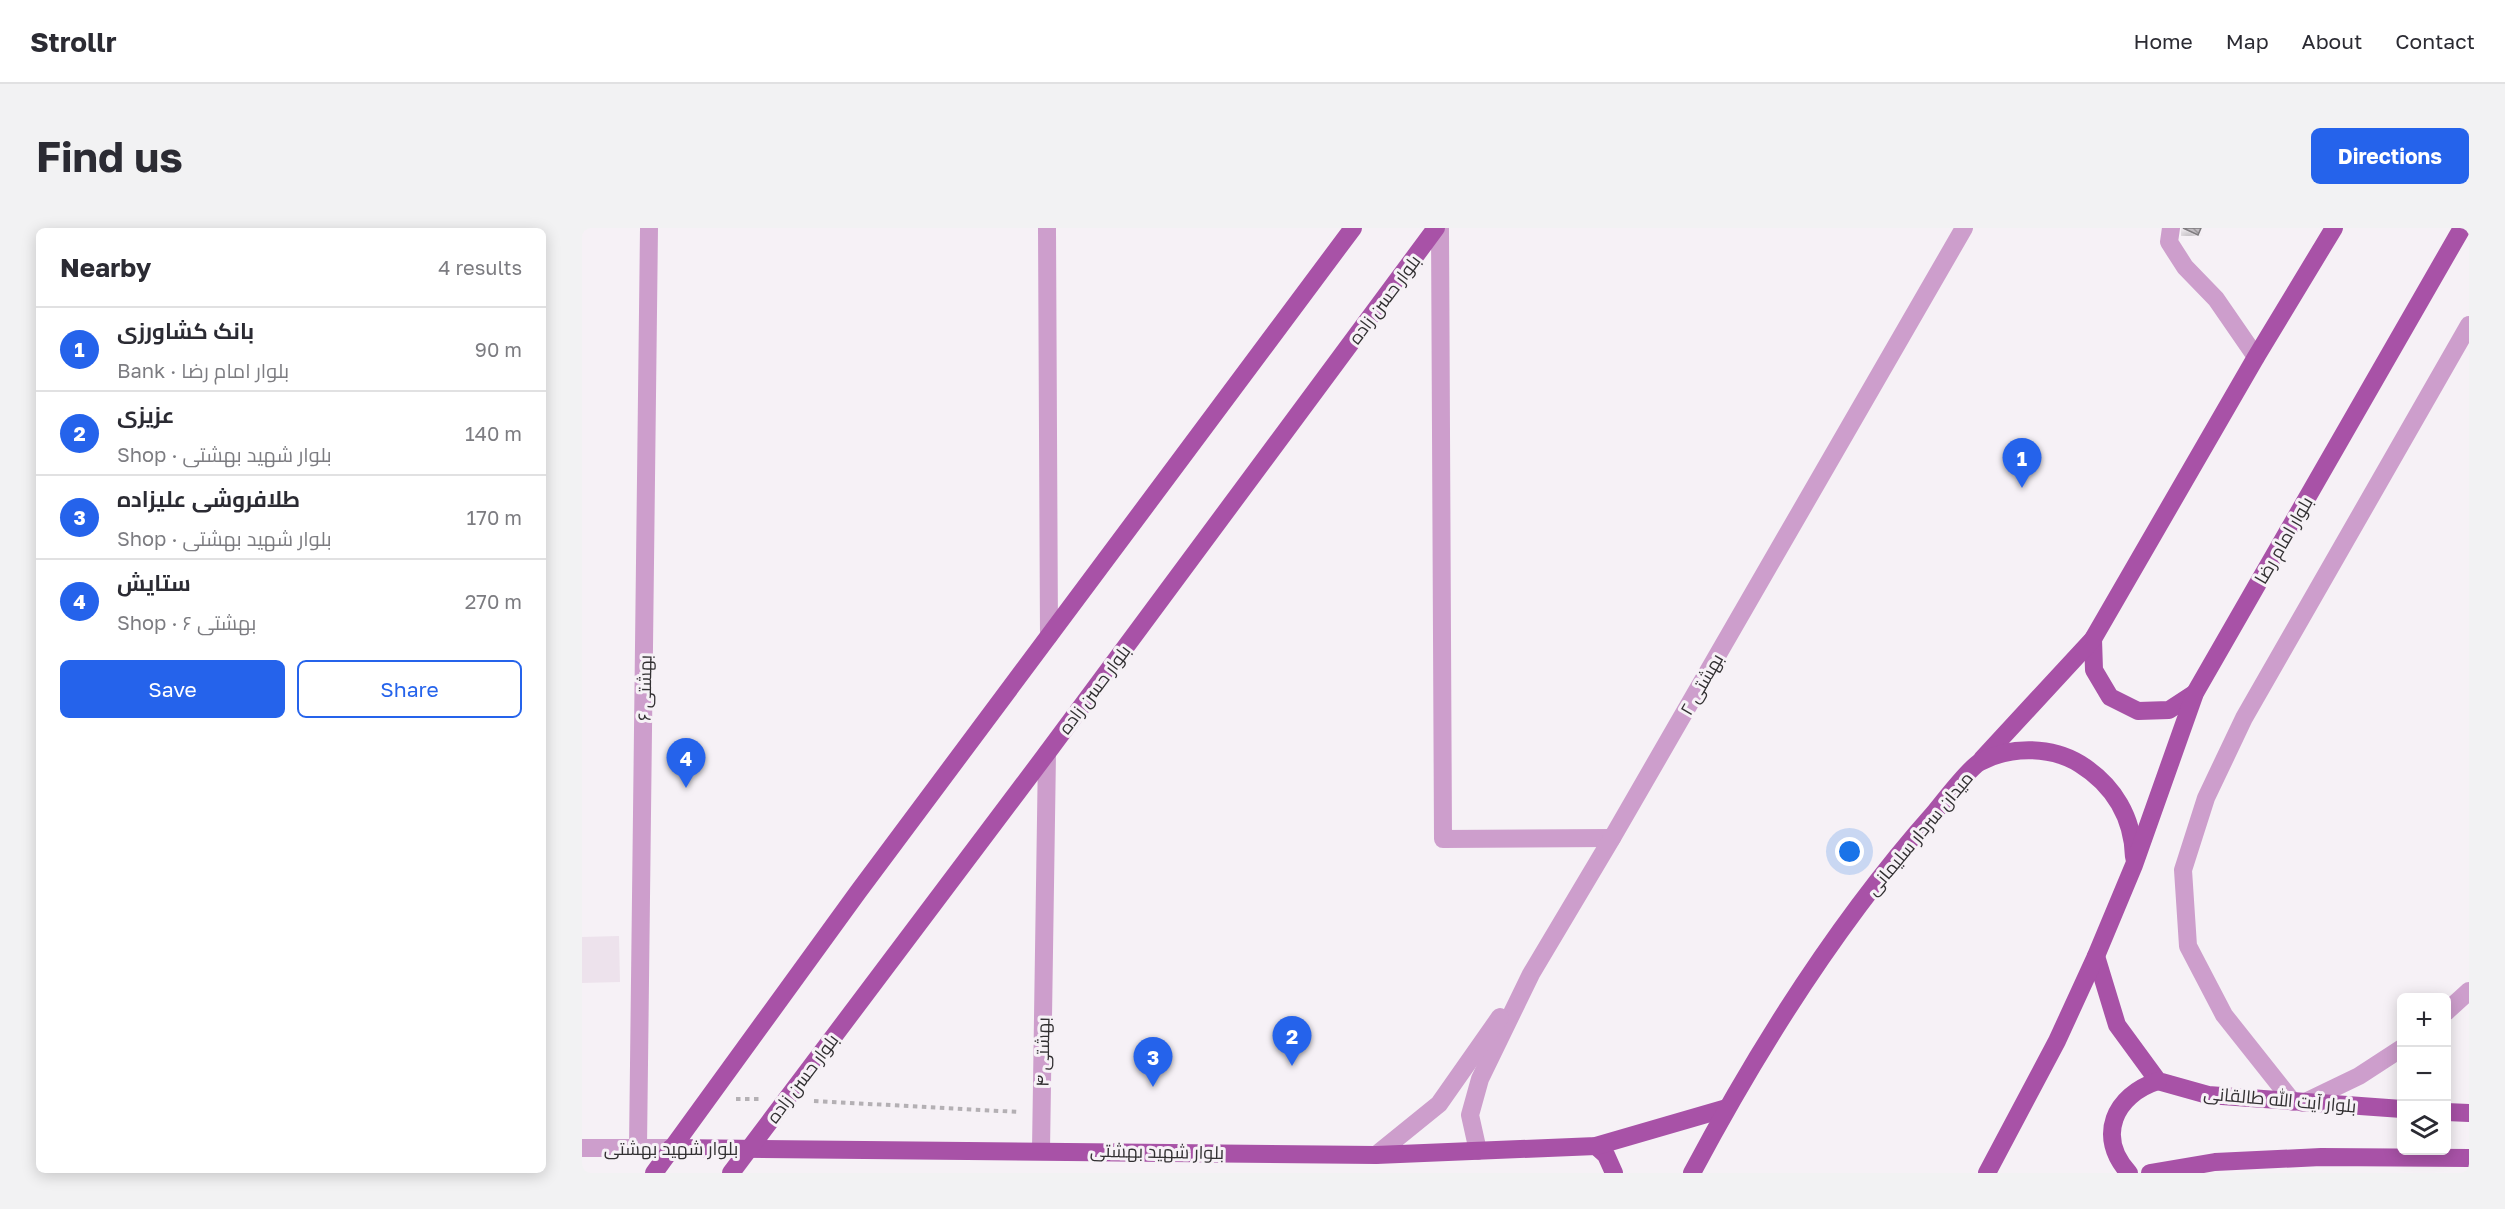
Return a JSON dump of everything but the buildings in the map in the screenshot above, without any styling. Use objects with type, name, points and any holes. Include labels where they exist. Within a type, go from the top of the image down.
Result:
[{"type":"main road","points":[[654,1173],[706,1099],[1353,228]]},
{"type":"main road","name":"بلوار حسن زاده","points":[[731,1173],[1438,228]]},
{"type":"main road","points":[[1978,763],[2093,639],[2256,357],[2334,228]]},
{"type":"main road","name":"بلوار امام رضا","points":[[2134,865],[2195,693],[2462,228]]},
{"type":"main road","points":[[2093,639],[2094,670],[2110,697],[2138,711],[2169,710],[2195,693]]},
{"type":"main road","name":"میدان‌ سردار سلیمانی","points":[[1692,1173],[1727,1108],[1802,986],[1865,897],[1920,828],[1978,763],[1996,755],[2036,750],[2074,760],[2108,786],[2120,803],[2132,833],[2134,865],[2057,1041],[1987,1173]]},
{"type":"main road","points":[[2096,956],[2117,1026],[2158,1081],[2141,1086],[2127,1097],[2117,1112],[2112,1129],[2113,1147],[2120,1163],[2129,1173]]},
{"type":"main road","name":"بلوار آیت الله طالقانی","points":[[2158,1081],[2208,1095],[2397,1109]]},
{"type":"main road","name":"بلوار شهید بهشتی","points":[[671,1148],[1376,1155],[1596,1146],[1727,1108]]},
{"type":"main road","points":[[2451,1112],[2469,1113]]},
{"type":"main road","points":[[1596,1146],[1606,1155],[1614,1173]]},
{"type":"main road","points":[[2151,1173],[2215,1162],[2321,1157],[2469,1158]]},
{"type":"street","name":"بهشتی ۶","points":[[638,1148],[649,228]]},
{"type":"street","points":[[1047,228],[1049,636]]},
{"type":"street","points":[[1438,228],[1443,839],[1612,838]]},
{"type":"street","name":"بهشتی ۲","points":[[1478,1151],[1470,1115],[1480,1079],[1531,974],[1964,228]]},
{"type":"street","points":[[2171,228],[2169,242],[2174,251],[2185,267],[2216,299],[2256,357]]},
{"type":"street","points":[[2397,1051],[2359,1076],[2298,1102],[2224,1015],[2188,946],[2183,870],[2206,798],[2244,718],[2469,326]]},
{"type":"street","name":"بهشتی ۴","points":[[1041,1150],[1047,753]]},
{"type":"street","points":[[1376,1155],[1439,1104],[1531,974]]},
{"type":"street","points":[[2451,1007],[2469,991]]},
{"type":"street","name":"بلوار شهید بهشتی","points":[[582,1148],[671,1148]]},
{"type":"path","points":[[706,1099],[786,1099],[1041,1113]]},
{"type":"shaded area","points":[[619,936],[620,982],[582,983],[582,937]]},
{"type":"place","name":"بانک کشاورزی","points":[[2022,488]]},
{"type":"place","name":"ستایش","points":[[686,788]]},
{"type":"place","name":"عزیزی","points":[[1292,1066]]},
{"type":"place","name":"طلافروشی علیزاده","points":[[1153,1087]]}]
